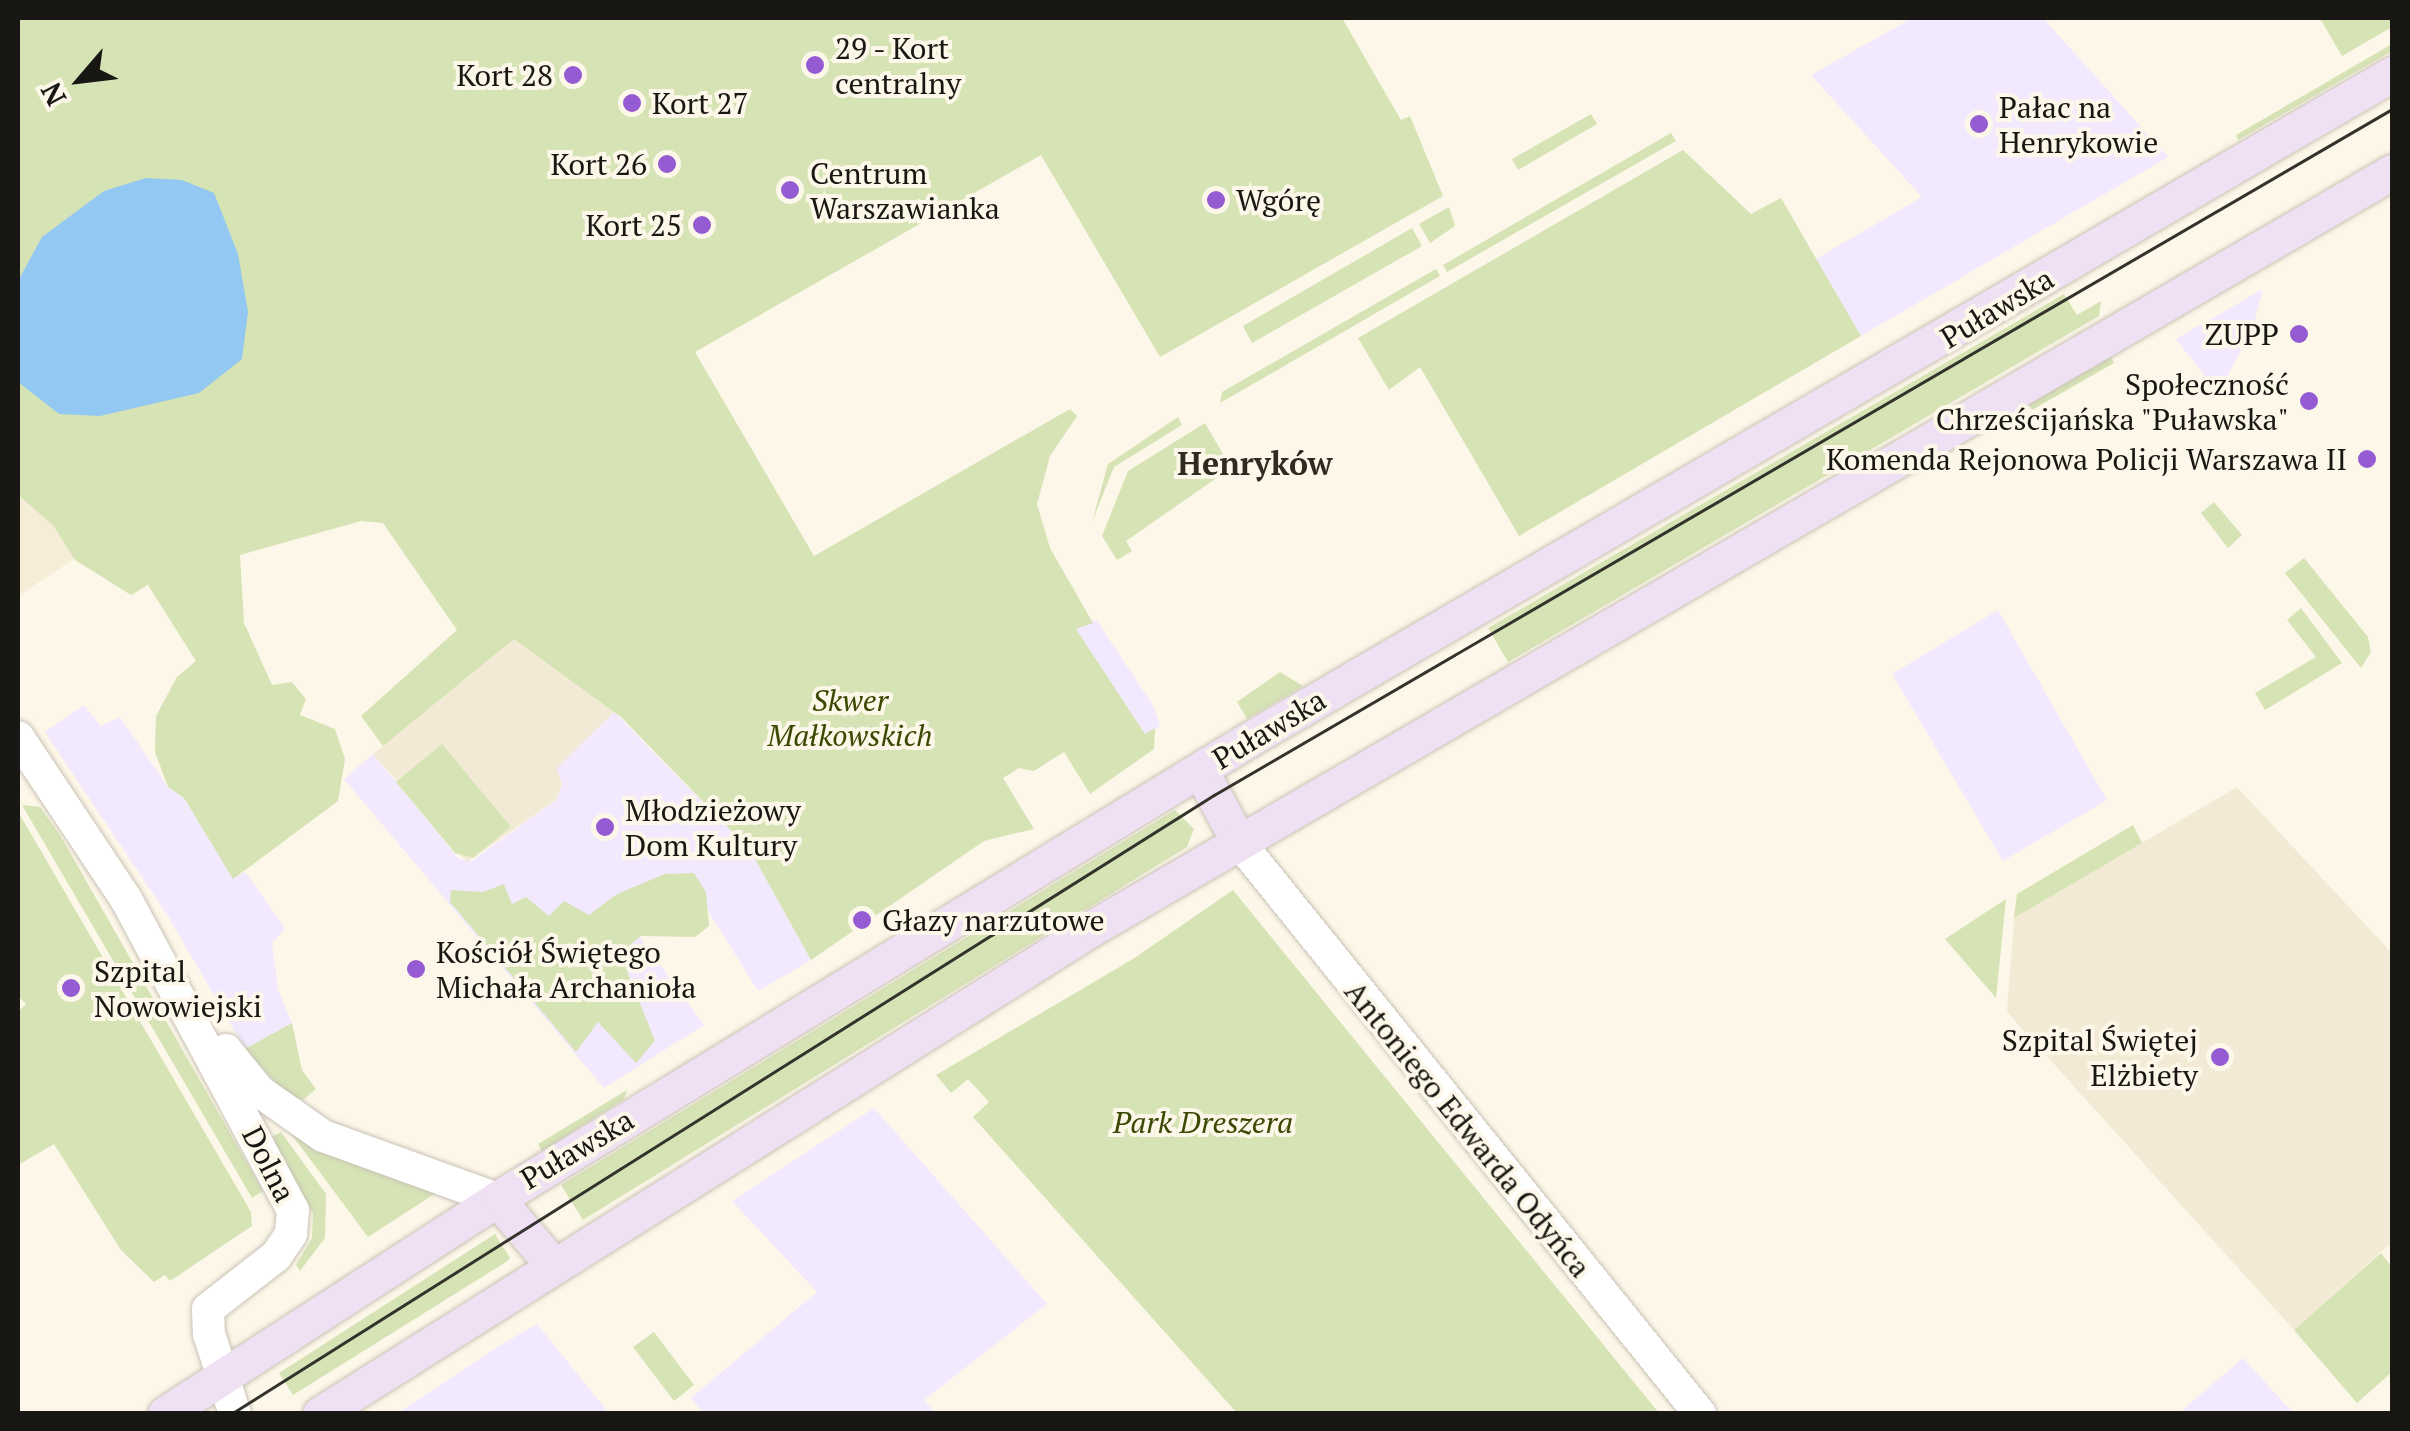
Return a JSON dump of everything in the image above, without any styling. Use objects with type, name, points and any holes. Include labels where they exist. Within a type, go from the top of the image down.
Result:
[{"type":"main road","name":"Puławska","points":[[164,1414],[497,1199],[1200,770],[2392,74]]},
{"type":"main road","points":[[320,1414],[551,1263],[1240,842],[2392,172]]},
{"type":"main road","points":[[1200,770],[1240,842]]},
{"type":"main road","points":[[497,1199],[551,1263]]},
{"type":"street","name":"Dolna","points":[[18,736],[92,840],[176,988],[293,1210],[292,1234],[276,1256],[208,1309],[222,1375]]},
{"type":"street","name":"Antoniego Edwarda Odyńca","points":[[1240,842],[1700,1414]]},
{"type":"street","name":"Dolna","points":[[176,988],[259,1091],[302,1124],[346,1146],[497,1199]]},
{"type":"street","points":[[222,1375],[234,1414]]},
{"type":"shaded area","points":[[1912,18],[2043,18],[2168,157],[1861,336],[1816,259],[1922,197],[1811,75]]},
{"type":"shaded area","points":[[2263,289],[2252,330],[2218,393],[2176,339]]},
{"type":"shaded area","points":[[18,469],[112,534],[18,596]]},
{"type":"shaded area","points":[[1998,610],[2107,800],[2003,861],[1892,674]]},
{"type":"shaded area","points":[[1088,620],[1097,621],[1154,707],[1160,726],[1145,734],[1075,628]]},
{"type":"shaded area","points":[[514,639],[614,712],[557,768],[562,785],[557,799],[467,862],[373,754]]},
{"type":"shaded area","points":[[84,705],[101,726],[120,717],[168,787],[184,798],[233,878],[245,872],[285,928],[272,944],[278,990],[292,1023],[245,1049],[168,916],[45,732]]},
{"type":"shaded area","points":[[614,712],[750,850],[811,960],[758,991],[694,888],[634,929],[704,1025],[604,1088],[344,779],[373,754],[459,859],[472,861],[557,799],[556,769]]},
{"type":"shaded area","name":"Szpital Świętej Elżbiety","points":[[2237,787],[2392,953],[2392,1242],[2294,1330],[2007,1012],[2014,918]]},
{"type":"shaded area","points":[[874,1108],[1047,1304],[924,1400],[935,1413],[703,1413],[691,1398],[817,1292],[732,1201]]},
{"type":"shaded area","points":[[537,1324],[609,1413],[398,1413],[499,1346]]},
{"type":"shaded area","points":[[2243,1358],[2293,1413],[2179,1413]]},
{"type":"green space","name":"Skwer Małkowskich","points":[[18,18],[1342,18],[1401,120],[1410,116],[1443,196],[1160,357],[1041,155],[695,352],[814,556],[1070,409],[1077,416],[1050,456],[1037,504],[1050,548],[1093,623],[1076,629],[1145,734],[1155,728],[1154,749],[1090,794],[1064,752],[1034,771],[1019,768],[1003,778],[1034,829],[984,841],[811,960],[750,850],[622,718],[514,639],[383,746],[361,716],[457,630],[383,523],[361,521],[240,555],[244,623],[272,685],[292,682],[306,699],[300,715],[335,729],[345,759],[338,801],[233,879],[184,798],[168,787],[155,752],[156,716],[177,677],[196,661],[148,585],[131,595],[75,560],[53,525],[18,495]]},
{"type":"green space","points":[[2392,18],[2392,27],[2342,56],[2321,20]]},
{"type":"green space","points":[[2392,44],[2392,51],[2238,140],[2236,135]]},
{"type":"green space","points":[[1591,114],[1597,124],[1518,170],[1512,159]]},
{"type":"green space","points":[[1671,133],[1676,141],[1447,272],[1443,265]]},
{"type":"green space","points":[[1683,150],[1751,214],[1781,198],[1861,336],[1519,536],[1420,367],[1389,390],[1358,338]]},
{"type":"green space","points":[[1449,207],[1455,226],[1430,243],[1419,224]]},
{"type":"green space","points":[[1412,228],[1422,246],[1252,343],[1243,326]]},
{"type":"green space","points":[[1436,269],[1440,276],[1220,403],[1222,392]]},
{"type":"green space","points":[[2064,294],[2077,315],[2101,301],[2099,316],[1508,662],[1488,628]]},
{"type":"green space","points":[[2111,357],[2114,363],[2032,410],[2029,404]]},
{"type":"green space","points":[[1178,417],[1182,425],[1114,467],[1092,522],[1108,464]]},
{"type":"green space","points":[[1205,423],[1231,468],[1126,541],[1132,551],[1117,560],[1102,536],[1128,471]]},
{"type":"green space","points":[[2214,502],[2242,535],[2228,548],[2201,513]]},
{"type":"green space","points":[[2304,558],[2368,637],[2371,652],[2361,668],[2285,573]]},
{"type":"green space","points":[[2301,608],[2342,663],[2265,710],[2255,693],[2316,657],[2287,620]]},
{"type":"green space","points":[[1280,672],[1303,686],[1247,719],[1237,702]]},
{"type":"green space","points":[[442,744],[511,827],[473,858],[455,853],[396,782]]},
{"type":"green space","points":[[22,805],[40,807],[60,835],[263,1191],[252,1198]]},
{"type":"green space","points":[[1175,810],[1194,829],[1187,847],[583,1220],[561,1185]]},
{"type":"green space","points":[[20,815],[251,1212],[252,1226],[170,1281],[165,1275],[154,1282],[121,1250],[54,1144],[18,1165],[18,1012],[26,1004],[18,996]]},
{"type":"green space","points":[[2133,825],[2142,843],[2014,918],[2017,894]]},
{"type":"green space","points":[[694,873],[706,892],[709,926],[695,937],[641,936],[620,953],[655,1041],[636,1063],[598,1022],[576,1052],[450,902],[451,890],[483,892],[504,884],[512,904],[526,897],[549,916],[564,901],[589,915],[617,894],[665,874]]},
{"type":"green space","name":"Park Dreszera","points":[[1233,890],[1659,1413],[1237,1413],[973,1117],[989,1102],[968,1079],[951,1093],[936,1075],[1133,959]]},
{"type":"green space","points":[[2006,899],[1996,998],[1945,939]]},
{"type":"green space","points":[[292,1023],[302,1070],[316,1089],[303,1100],[285,1093],[245,1049]]},
{"type":"green space","points":[[627,1090],[624,1099],[542,1151],[538,1144]]},
{"type":"green space","points":[[289,1131],[439,1191],[368,1237]]},
{"type":"green space","points":[[281,1132],[326,1194],[325,1238],[300,1271],[296,1265],[312,1238],[313,1214],[272,1137]]},
{"type":"green space","points":[[495,1234],[510,1258],[506,1262],[293,1395],[279,1373]]},
{"type":"green space","points":[[2381,1253],[2392,1267],[2392,1372],[2357,1403],[2294,1330]]},
{"type":"green space","points":[[654,1332],[694,1385],[674,1401],[633,1347]]},
{"type":"water","points":[[146,178],[182,180],[214,193],[238,254],[248,312],[242,359],[199,393],[100,416],[59,414],[18,382],[18,281],[42,237],[104,191]]},
{"type":"tram line","points":[[231,1414],[1214,795],[2392,109]]},
{"type":"place","name":"29 - Kort centralny","points":[[815,65]]},
{"type":"place","name":"Kort 28","points":[[573,75]]},
{"type":"place","name":"Kort 27","points":[[632,103]]},
{"type":"place","name":"Pałac na Henrykowie","points":[[1979,124]]},
{"type":"place","name":"Kort 26","points":[[667,164]]},
{"type":"place","name":"Centrum Warszawianka","points":[[790,190]]},
{"type":"place","name":"Wgórę","points":[[1216,200]]},
{"type":"place","name":"Kort 25","points":[[702,225]]},
{"type":"place","name":"ZUPP","points":[[2299,334]]},
{"type":"place","name":"Społeczność Chrześcijańska \"Puławska\"","points":[[2309,401]]},
{"type":"place","name":"Komenda Rejonowa Policji Warszawa II","points":[[2367,459]]},
{"type":"place","name":"Młodzieżowy Dom Kultury","points":[[605,827]]},
{"type":"place","name":"Głazy narzutowe","points":[[862,920]]},
{"type":"place","name":"Kościół Świętego Michała Archanioła","points":[[416,969]]},
{"type":"place","name":"Szpital Nowowiejski","points":[[71,988]]},
{"type":"place","name":"Szpital Świętej Elżbiety","points":[[2220,1057]]},
{"type":"district","name":"Henryków","points":[[1255,463]]}]
